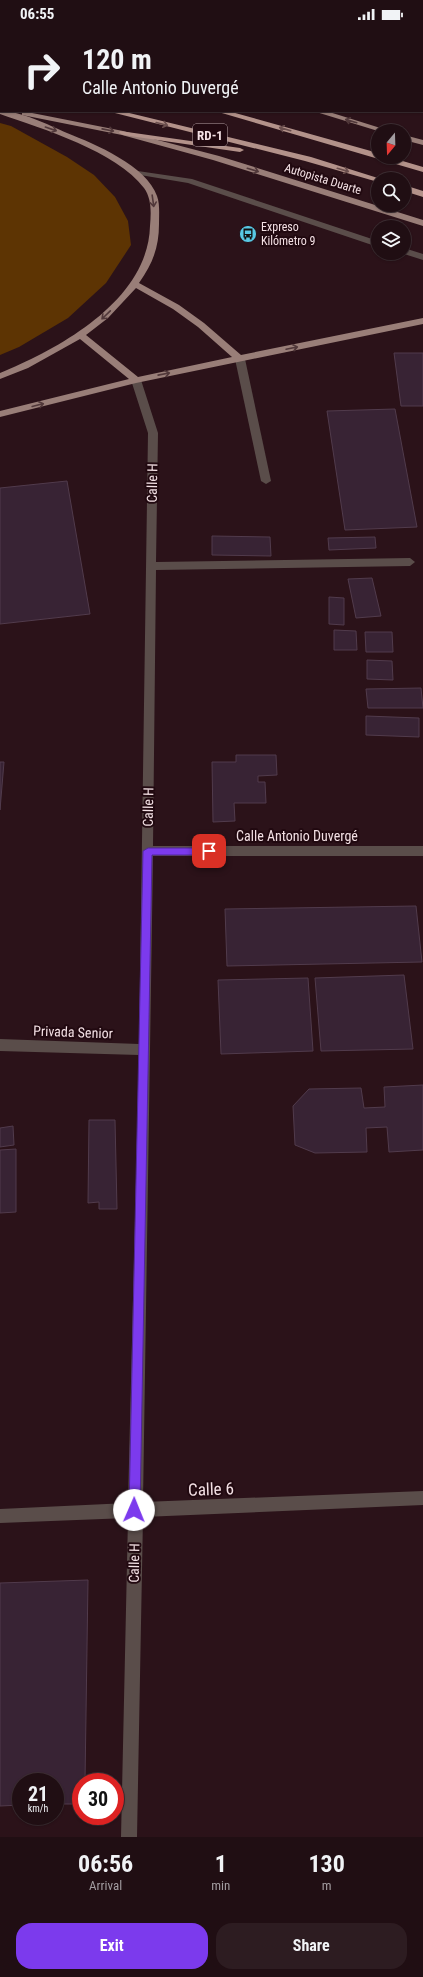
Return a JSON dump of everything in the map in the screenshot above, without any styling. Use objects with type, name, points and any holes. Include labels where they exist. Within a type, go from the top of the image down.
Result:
[{"type":"highway","name":"RD-1","points":[[115,112],[308,160]]},
{"type":"highway","name":"RD-1","points":[[223,112],[371,155]]},
{"type":"highway","points":[[122,133],[308,160]]},
{"type":"highway","name":"Autopista Duarte","points":[[308,160],[371,178]]},
{"type":"highway","name":"RD-1","points":[[403,164],[423,170]]},
{"type":"highway","points":[[411,190],[423,194]]},
{"type":"main road","points":[[0,376],[21,369],[81,336],[105,316],[136,284],[150,258],[156,237],[157,223],[152,194],[134,172],[105,154],[59,132],[8,112]]},
{"type":"main road","name":"Autopista Duarte","points":[[20,112],[122,133],[216,158],[423,223]]},
{"type":"main road","points":[[320,112],[371,127]]},
{"type":"main road","points":[[411,139],[423,143]]},
{"type":"main road","points":[[136,284],[188,316],[240,359]]},
{"type":"main road","points":[[0,414],[136,380],[423,321]]},
{"type":"main road","points":[[81,336],[136,380]]},
{"type":"street","points":[[134,172],[189,181],[371,242]]},
{"type":"street","points":[[411,254],[423,257]]},
{"type":"street","points":[[240,359],[266,481]]},
{"type":"street","name":"Calle H","points":[[129,1837],[134,1510],[145,1050],[153,433],[136,380]]},
{"type":"street","points":[[151,566],[410,562]]},
{"type":"street","name":"Calle Antonio Duvergé","points":[[148,851],[423,852]]},
{"type":"street","name":"Privada Senior","points":[[0,1046],[145,1050]]},
{"type":"street","name":"Calle 6","points":[[0,1516],[423,1498]]},
{"type":"shaded area","points":[[0,123],[11,126],[67,157],[94,175],[115,197],[128,221],[131,245],[106,283],[68,318],[19,347],[0,355]]},
{"type":"building","points":[[394,353],[423,353],[423,406],[401,406]]},
{"type":"building","points":[[395,409],[417,527],[345,530],[327,411]]},
{"type":"building","points":[[67,481],[90,614],[0,624],[0,488]]},
{"type":"building","points":[[212,536],[270,537],[271,556],[212,555]]},
{"type":"building","points":[[375,537],[376,548],[329,550],[328,538]]},
{"type":"building","points":[[372,578],[381,616],[356,618],[348,579]]},
{"type":"building","points":[[329,597],[344,598],[344,625],[329,624]]},
{"type":"building","points":[[334,630],[356,631],[357,650],[334,650]]},
{"type":"building","points":[[365,632],[392,632],[393,652],[366,652]]},
{"type":"building","points":[[367,660],[392,661],[393,680],[367,679]]},
{"type":"building","points":[[421,688],[423,708],[368,708],[366,689]]},
{"type":"building","points":[[366,716],[419,718],[419,737],[366,735]]},
{"type":"building","points":[[236,755],[276,755],[277,775],[258,776],[258,782],[265,782],[266,803],[234,803],[235,821],[213,822],[212,762],[236,762]]},
{"type":"building","points":[[0,762],[4,762],[0,810]]},
{"type":"building","points":[[416,906],[422,962],[227,966],[225,909]]},
{"type":"building","points":[[404,975],[413,1049],[321,1051],[315,978]]},
{"type":"building","points":[[308,978],[313,1051],[221,1054],[218,980]]},
{"type":"building","points":[[423,1085],[423,1150],[389,1152],[387,1127],[366,1128],[367,1152],[315,1153],[295,1145],[293,1106],[309,1089],[361,1088],[364,1108],[385,1107],[384,1087]]},
{"type":"building","points":[[89,1120],[115,1120],[117,1209],[99,1209],[99,1202],[88,1203]]},
{"type":"building","points":[[13,1126],[14,1145],[0,1147],[0,1128]]},
{"type":"building","points":[[16,1149],[16,1212],[0,1213],[0,1150]]},
{"type":"building","points":[[88,1580],[85,1773],[72,1773],[72,1804],[64,1804],[64,1773],[12,1773],[12,1805],[0,1806],[0,1583]]},
{"type":"place","name":"Expreso Kilómetro 9","points":[[248,234]]},
{"type":"route","points":[[134,1510],[145,1050],[148,851],[209,851]]}]
